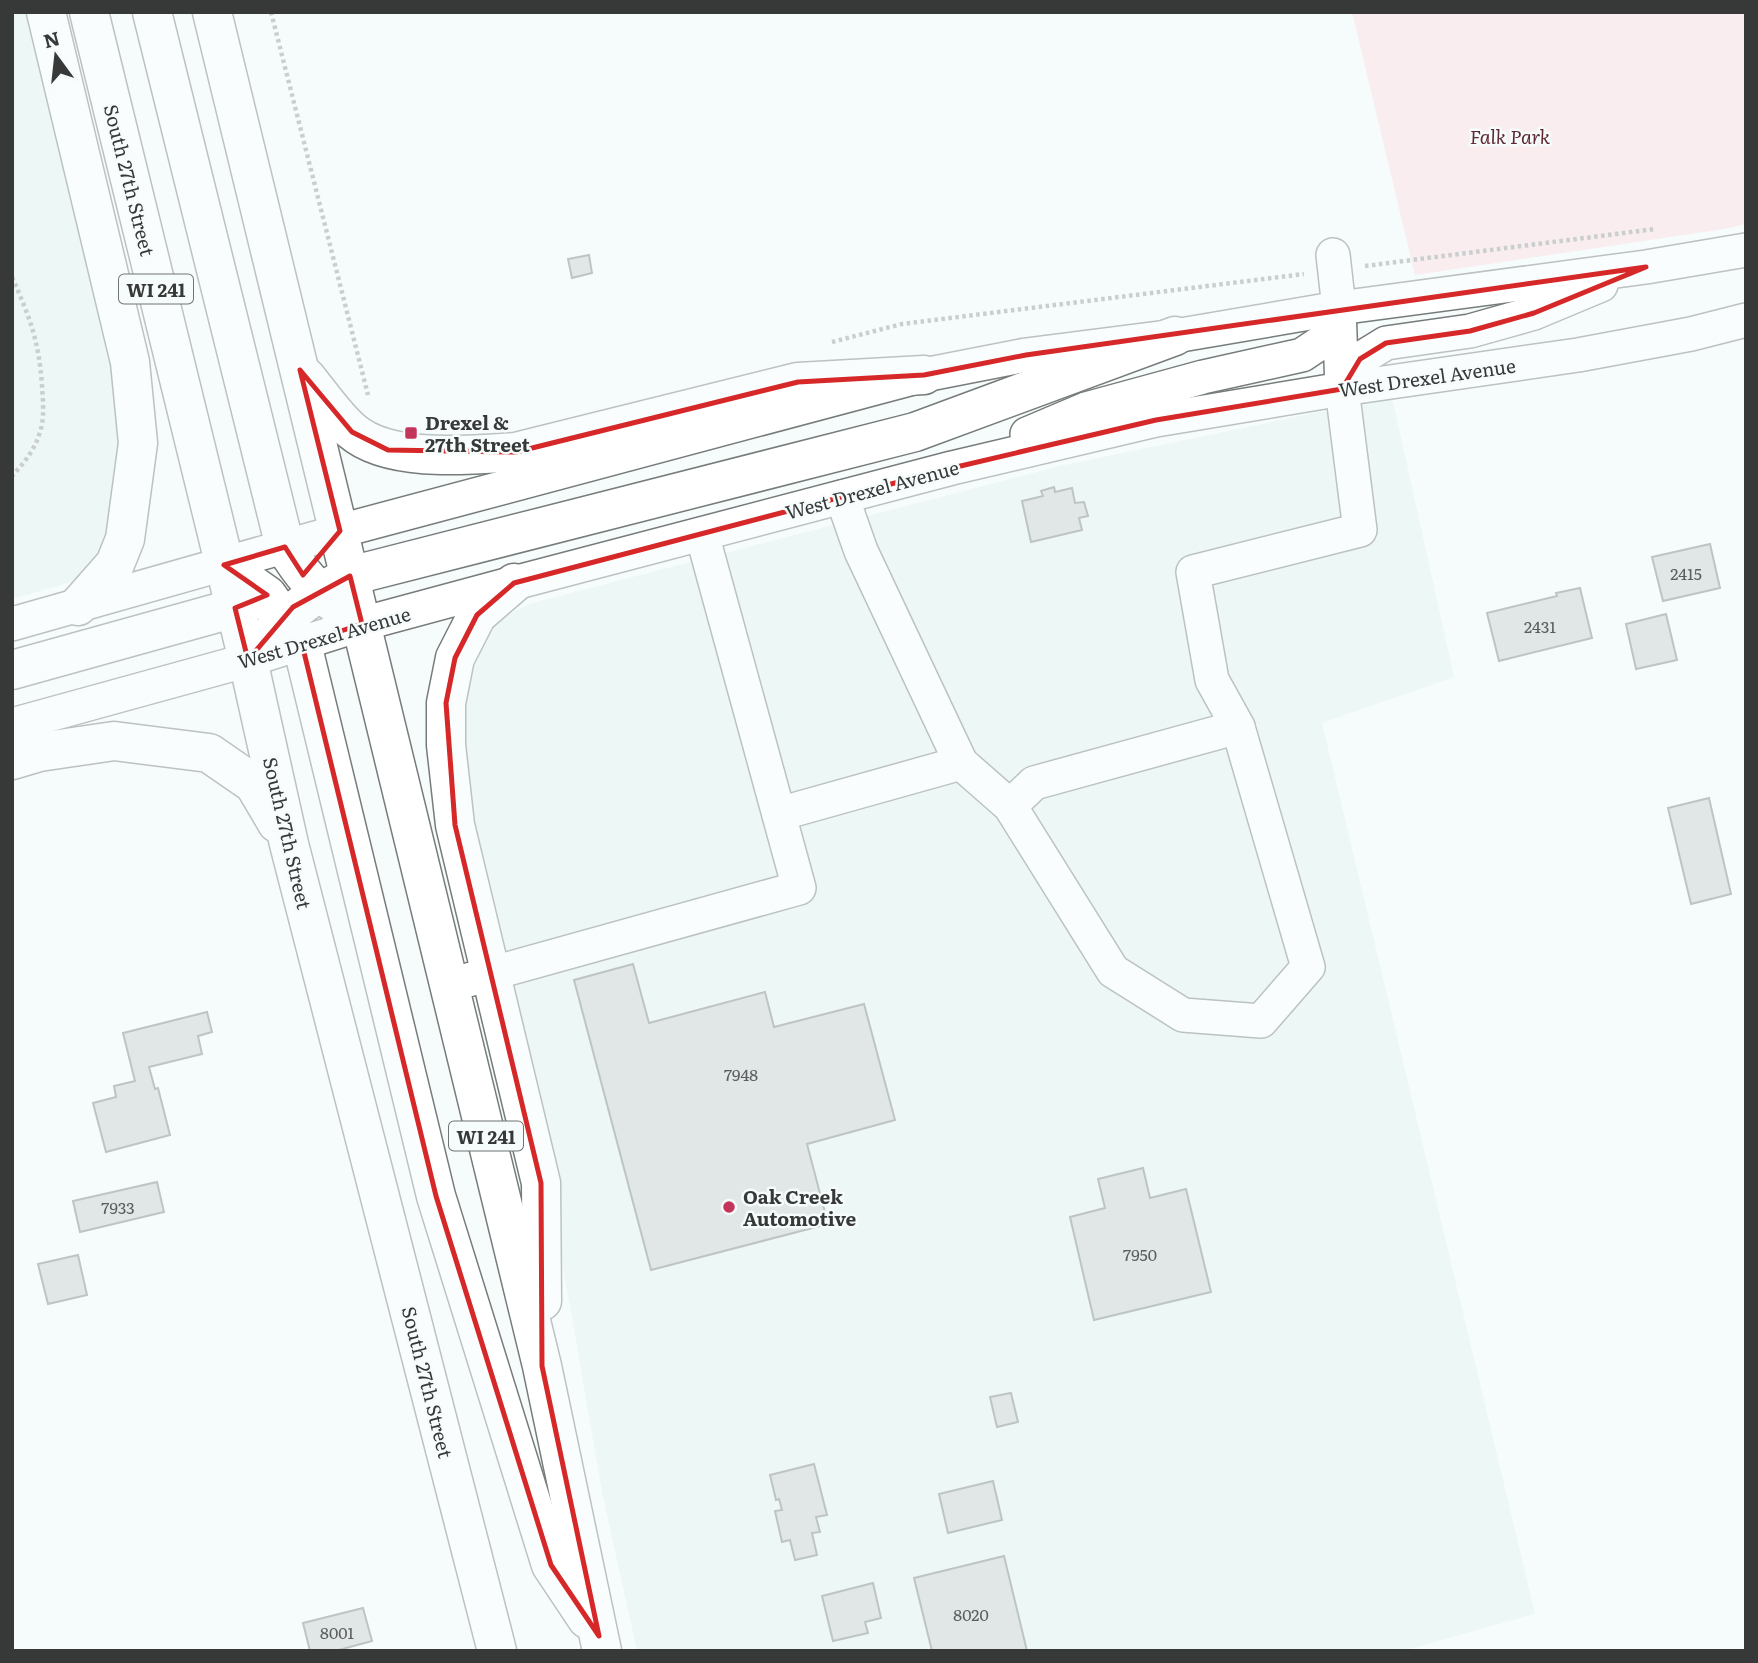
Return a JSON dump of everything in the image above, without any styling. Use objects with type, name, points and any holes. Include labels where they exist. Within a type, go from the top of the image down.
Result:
[{"type":"main road","points":[[47,12],[130,362],[138,443],[125,539],[115,564],[78,606]]},
{"type":"main road","name":"South 27th Street","points":[[89,12],[224,565]]},
{"type":"main road","points":[[152,12],[314,572]]},
{"type":"main road","points":[[12,670],[272,616],[314,572],[340,531],[212,12]]},
{"type":"main road","points":[[314,572],[915,432],[1175,336]]},
{"type":"main road","points":[[300,370],[352,432],[388,450],[477,454],[516,452],[798,382],[924,375]]},
{"type":"main road","points":[[224,565],[272,616],[436,1196],[551,1565],[601,1644]]},
{"type":"main road","name":"WI 241","points":[[314,572],[362,624],[542,1366],[601,1644]]},
{"type":"main road","points":[[514,583],[477,615],[455,658],[446,703],[446,745],[455,825],[541,1183],[542,1366]]},
{"type":"main road","name":"South 27th Street","points":[[272,616],[248,660],[289,844],[497,1651]]},
{"type":"main road","points":[[12,760],[38,752],[114,741],[209,753],[254,784],[289,844]]},
{"type":"street","points":[[340,531],[924,375],[1026,355],[1175,336],[1339,309],[1646,267],[1746,250]]},
{"type":"street","points":[[842,496],[861,551],[961,763],[1010,806],[1113,971],[1183,1015],[1261,1021],[1307,967],[1238,727],[1212,680],[1193,572],[1360,530],[1342,389],[1339,309],[1333,255]]},
{"type":"street","points":[[1342,389],[1360,359],[1386,343],[1470,331],[1534,313],[1646,267]]},
{"type":"street","points":[[951,468],[1086,408],[1203,377],[1302,355],[1329,337],[1339,309]]},
{"type":"street","name":"West Drexel Avenue","points":[[12,725],[248,660],[272,616],[362,624],[842,496],[1156,420],[1342,389],[1578,355],[1691,334],[1746,320]]},
{"type":"street","points":[[450,985],[799,888],[702,534]]},
{"type":"street","points":[[12,624],[224,565],[314,572]]},
{"type":"street","points":[[1010,806],[1034,783],[1238,727]]},
{"type":"street","points":[[779,814],[961,763]]},
{"type":"path","points":[[271,12],[367,393],[372,403]]},
{"type":"path","points":[[1371,266],[1666,227]]},
{"type":"path","points":[[12,277],[30,318],[40,351],[43,404],[40,434],[25,461],[12,475]]},
{"type":"highlighted area","points":[[1646,267],[1534,313],[1470,331],[1386,343],[1360,359],[1342,389],[1156,420],[952,468],[514,583],[477,615],[455,658],[446,703],[455,825],[541,1183],[542,1366],[599,1636],[551,1565],[436,1196],[302,644],[362,624],[350,576],[293,607],[248,660],[235,608],[267,595],[224,565],[285,547],[303,575],[340,531],[300,370],[352,432],[388,450],[516,452],[798,382],[924,375],[1026,355]]},
{"type":"shaded area","points":[[12,12],[32,12],[121,394],[115,527],[91,570],[71,582],[12,599]]},
{"type":"shaded area","points":[[1392,397],[1454,677],[1322,723],[1535,1614],[1402,1651],[637,1651],[602,1492],[570,1306],[514,1016],[467,829],[462,705],[488,626],[529,604],[1060,466]]},
{"type":"green space","name":"Falk Park","points":[[1352,12],[1746,12],[1746,224],[1415,275]]},
{"type":"building","points":[[589,255],[592,273],[572,278],[568,259]]},
{"type":"building","points":[[1054,487],[1055,492],[1072,488],[1075,503],[1084,502],[1088,516],[1079,518],[1082,530],[1031,542],[1022,501],[1043,496],[1041,491]]},
{"type":"building","points":[[1710,544],[1720,588],[1663,601],[1652,557]]},
{"type":"building","points":[[1580,588],[1592,638],[1499,661],[1487,613]]},
{"type":"building","points":[[1666,614],[1677,660],[1636,669],[1626,624]]},
{"type":"building","points":[[1709,798],[1731,894],[1691,904],[1668,808]]},
{"type":"building","points":[[633,964],[649,1023],[765,992],[774,1027],[864,1004],[895,1120],[807,1144],[828,1224],[651,1270],[574,980]]},
{"type":"building","points":[[207,1012],[212,1032],[198,1036],[202,1054],[149,1067],[155,1089],[158,1088],[170,1135],[106,1152],[93,1103],[116,1097],[114,1086],[135,1081],[123,1033]]},
{"type":"building","points":[[1143,1168],[1150,1198],[1186,1189],[1211,1292],[1094,1320],[1070,1217],[1105,1208],[1098,1179]]},
{"type":"building","points":[[157,1182],[164,1212],[80,1232],[73,1201]]},
{"type":"building","points":[[78,1255],[87,1295],[48,1304],[38,1264]]},
{"type":"building","points":[[1011,1393],[1018,1422],[997,1427],[990,1397]]},
{"type":"building","points":[[814,1464],[827,1515],[816,1517],[820,1532],[812,1533],[817,1555],[795,1560],[790,1540],[782,1542],[775,1511],[782,1510],[779,1499],[776,1500],[770,1475]]},
{"type":"building","points":[[993,1481],[1002,1520],[948,1533],[939,1494]]},
{"type":"building","points":[[1004,1556],[1027,1651],[932,1651],[914,1578]]},
{"type":"building","points":[[873,1583],[881,1618],[865,1622],[868,1633],[833,1641],[822,1596]]},
{"type":"building","points":[[363,1608],[372,1641],[335,1651],[310,1651],[303,1623]]},
{"type":"place","name":"Drexel & 27th Street","points":[[411,433]]},
{"type":"place","name":"Oak Creek Automotive","points":[[729,1207]]}]
